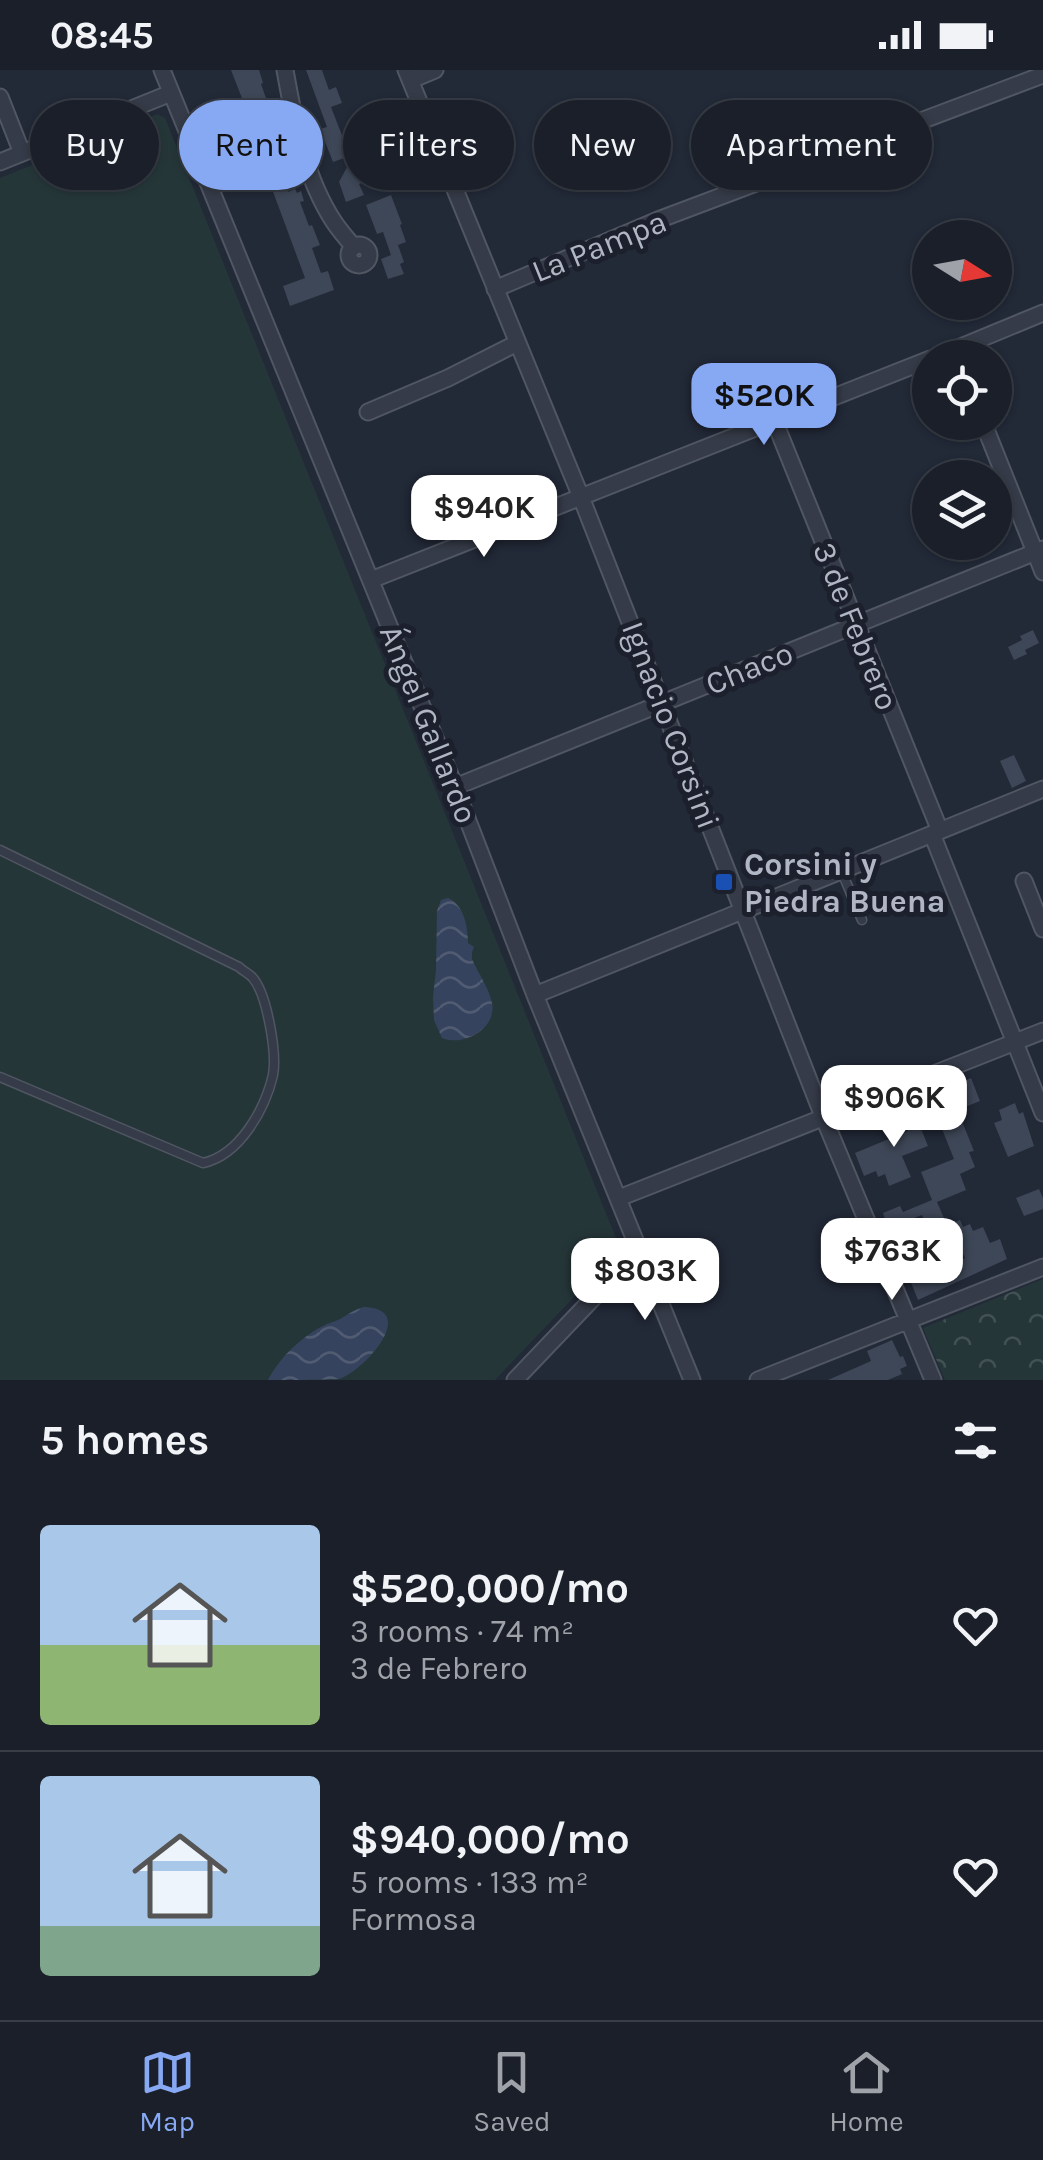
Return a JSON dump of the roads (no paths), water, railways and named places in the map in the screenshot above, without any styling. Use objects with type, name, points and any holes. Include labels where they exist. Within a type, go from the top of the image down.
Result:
[{"type":"street","name":"Ángel Gallardo","points":[[162,70],[692,1380]]},
{"type":"street","points":[[285,70],[314,182],[335,224],[354,247]]},
{"type":"street","points":[[408,75],[436,70]]},
{"type":"street","name":"Ignacio Corsini","points":[[408,75],[933,1380]]},
{"type":"street","name":"La Pampa","points":[[495,288],[658,220],[1040,76]]},
{"type":"street","points":[[0,162],[171,92]]},
{"type":"street","points":[[0,97],[22,153]]},
{"type":"street","points":[[986,340],[1043,314]]},
{"type":"street","points":[[368,412],[517,344]]},
{"type":"street","points":[[371,580],[912,366]]},
{"type":"street","name":"3 de Febrero","points":[[774,420],[1043,1113]]},
{"type":"street","points":[[991,440],[1039,550],[1043,572]]},
{"type":"street","name":"Chaco","points":[[455,787],[1039,550]]},
{"type":"street","points":[[535,994],[1043,789]]},
{"type":"street","points":[[1024,881],[1043,929]]},
{"type":"street","points":[[619,1198],[1043,1030]]},
{"type":"street","points":[[515,1380],[640,1250]]},
{"type":"street","points":[[758,1380],[1043,1267]]},
{"type":"lane","points":[[0,850],[254,978],[262,995],[274,1056],[267,1093],[240,1140],[212,1161],[203,1163],[0,1077]]},
{"type":"lane","points":[[841,870],[862,920]]},
{"type":"water","points":[[448,898],[464,917],[468,943],[474,947],[472,959],[492,1003],[484,1028],[459,1040],[442,1038],[434,1020],[437,911],[441,900]]},
{"type":"water","points":[[364,1307],[380,1310],[387,1318],[387,1329],[373,1353],[350,1374],[339,1379],[268,1380],[301,1340]]},
{"type":"place","name":"Corsini y Piedra Buena","points":[[724,882]]}]
